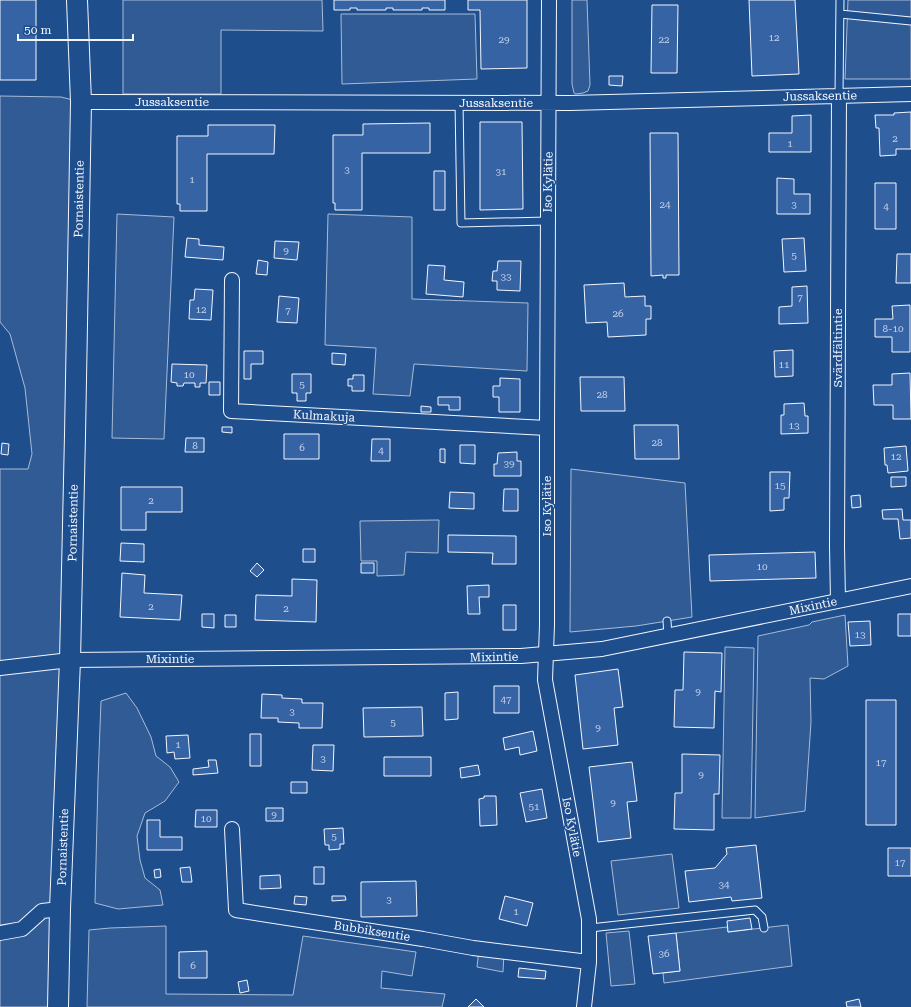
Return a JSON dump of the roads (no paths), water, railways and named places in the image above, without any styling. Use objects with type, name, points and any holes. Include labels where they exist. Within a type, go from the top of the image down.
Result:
[{"type":"street","name":"Pornaistentie","points":[[58,1007],[60,909],[70,660],[81,102],[77,0]]},
{"type":"street","name":"Pornaistentie","points":[[79,39],[83,0]]},
{"type":"street","name":"Iso Kylätie","points":[[549,0],[547,625],[545,680],[589,919],[589,962],[584,1007]]},
{"type":"street","name":"Jussaksentie","points":[[81,102],[549,103],[911,94]]},
{"type":"street","name":"Svärdfältintie","points":[[838,601],[839,95]]},
{"type":"street","name":"Kulmakuja","points":[[232,280],[231,411],[547,428]]},
{"type":"street","name":"Mixintie","points":[[0,668],[70,660],[546,655],[602,649],[911,586]]},
{"type":"street","name":"Bubbiksentie","points":[[232,829],[236,910],[473,948],[589,962]]},
{"type":"street","points":[[0,933],[22,929],[42,911],[60,909]]},
{"type":"lane","points":[[839,95],[840,0]]},
{"type":"lane","points":[[840,14],[911,21]]},
{"type":"lane","points":[[459,102],[461,223],[548,222]]},
{"type":"lane","points":[[667,621],[668,636]]},
{"type":"lane","points":[[590,928],[755,910],[762,917],[764,928]]}]
